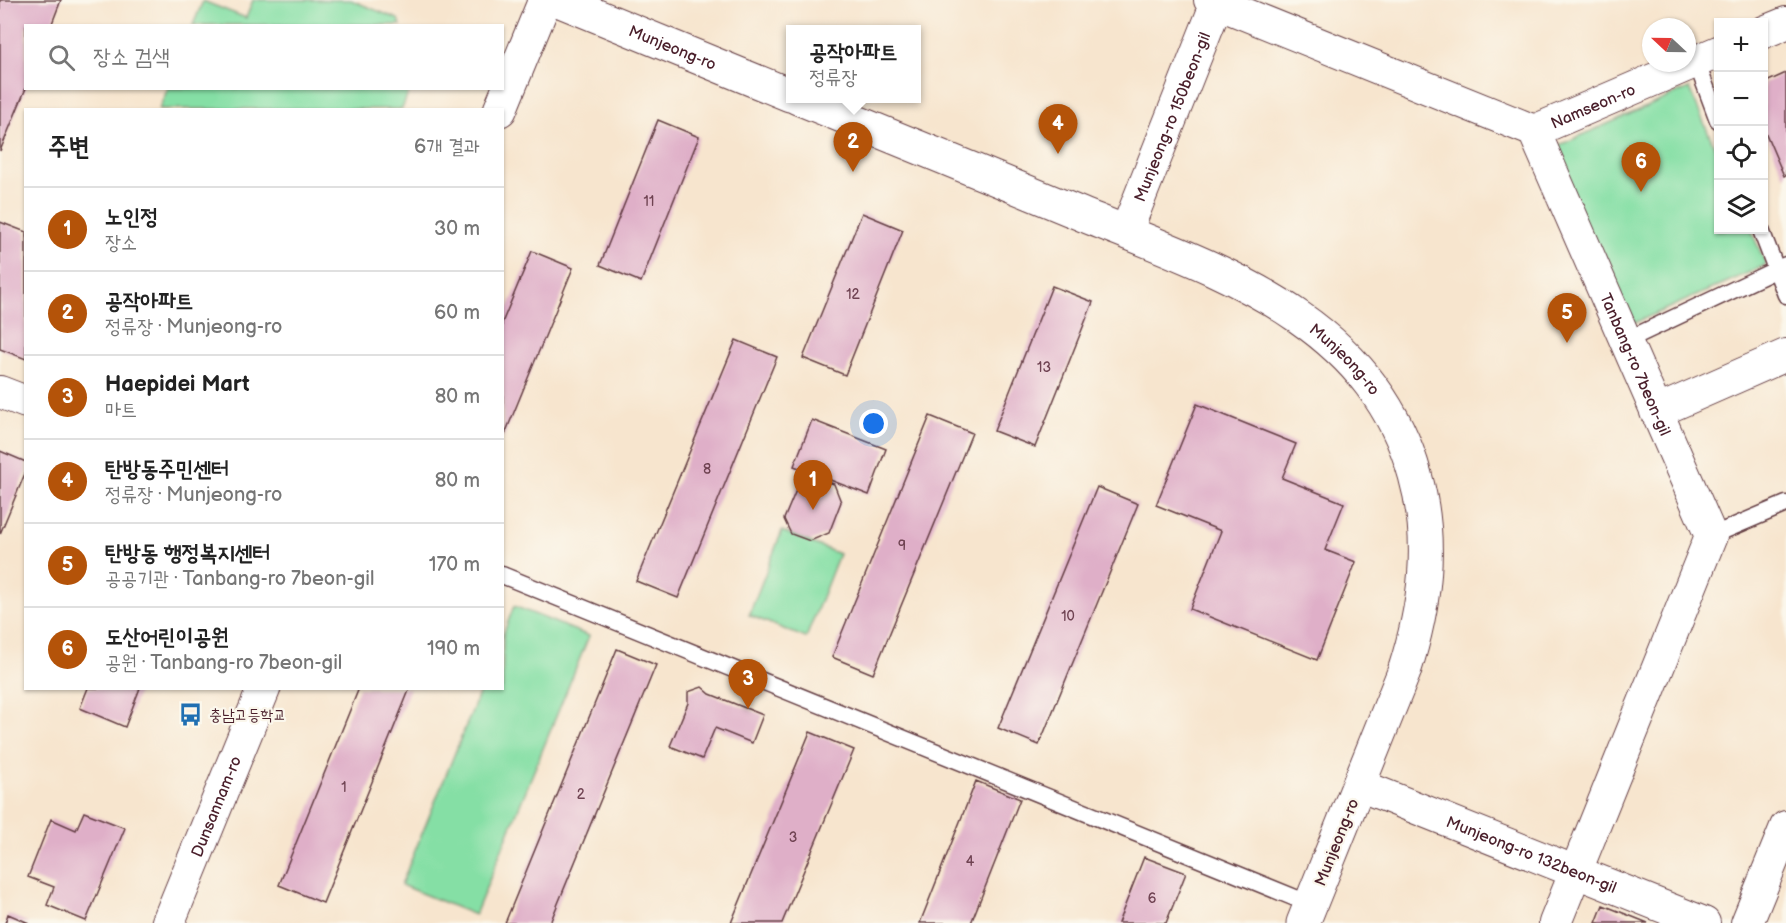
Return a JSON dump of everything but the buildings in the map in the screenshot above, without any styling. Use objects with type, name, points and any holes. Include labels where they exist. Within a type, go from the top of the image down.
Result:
[{"type":"main road","points":[[501,108],[545,0]]},
{"type":"main road","name":"Munjeong-ro","points":[[558,0],[786,93]]},
{"type":"main road","name":"Munjeong-ro","points":[[808,103],[1126,232],[1231,278],[1285,308],[1339,348],[1360,369],[1397,424],[1410,457],[1425,516],[1426,578],[1413,645],[1307,913]]},
{"type":"main road","name":"Dunsannam-ro","points":[[168,923],[263,690]]},
{"type":"street","points":[[1215,1],[1534,131]]},
{"type":"street","name":"Munjeong-ro 150beon-gil","points":[[1126,232],[1215,1]]},
{"type":"street","points":[[1768,30],[1786,23]]},
{"type":"street","name":"Namseon-ro","points":[[1534,131],[1707,57]]},
{"type":"street","name":"Tanbang-ro 7beon-gil","points":[[1534,131],[1711,536]]},
{"type":"street","points":[[1656,412],[1786,355]]},
{"type":"street","points":[[0,392],[24,401]]},
{"type":"street","points":[[1555,923],[1711,536]]},
{"type":"street","name":"Munjeong-ro 132beon-gil","points":[[1359,785],[1704,923]]},
{"type":"street","points":[[1747,923],[1786,828]]},
{"type":"lane","points":[[1707,57],[1714,94]]},
{"type":"lane","points":[[1763,234],[1781,267],[1786,295]]},
{"type":"lane","points":[[1625,340],[1781,267]]},
{"type":"lane","points":[[1711,536],[1786,504]]},
{"type":"lane","points":[[504,576],[1307,913]]},
{"type":"green space","points":[[253,0],[351,0],[398,19],[400,24],[193,24],[203,1],[246,18]]},
{"type":"green space","points":[[1689,88],[1714,146],[1714,234],[1753,234],[1766,265],[1623,328],[1546,151]]},
{"type":"green space","points":[[167,90],[410,90],[402,108],[159,108]]},
{"type":"green space","points":[[782,531],[839,554],[806,638],[749,615]]},
{"type":"green space","points":[[514,606],[589,636],[475,915],[401,885],[481,690],[504,690],[504,632]]},
{"type":"place","name":"탄방동주민센터","points":[[1058,154]]},
{"type":"place","name":"공작아파트","points":[[853,172]]},
{"type":"place","name":"도산어린이공원","points":[[1641,192]]},
{"type":"place","name":"탄방동 행정복지센터","points":[[1567,343]]},
{"type":"place","name":"노인정","points":[[813,510]]},
{"type":"place","name":"Haepidei Mart","points":[[748,709]]},
{"type":"place","name":"충남고등학교","points":[[191,714]]}]
